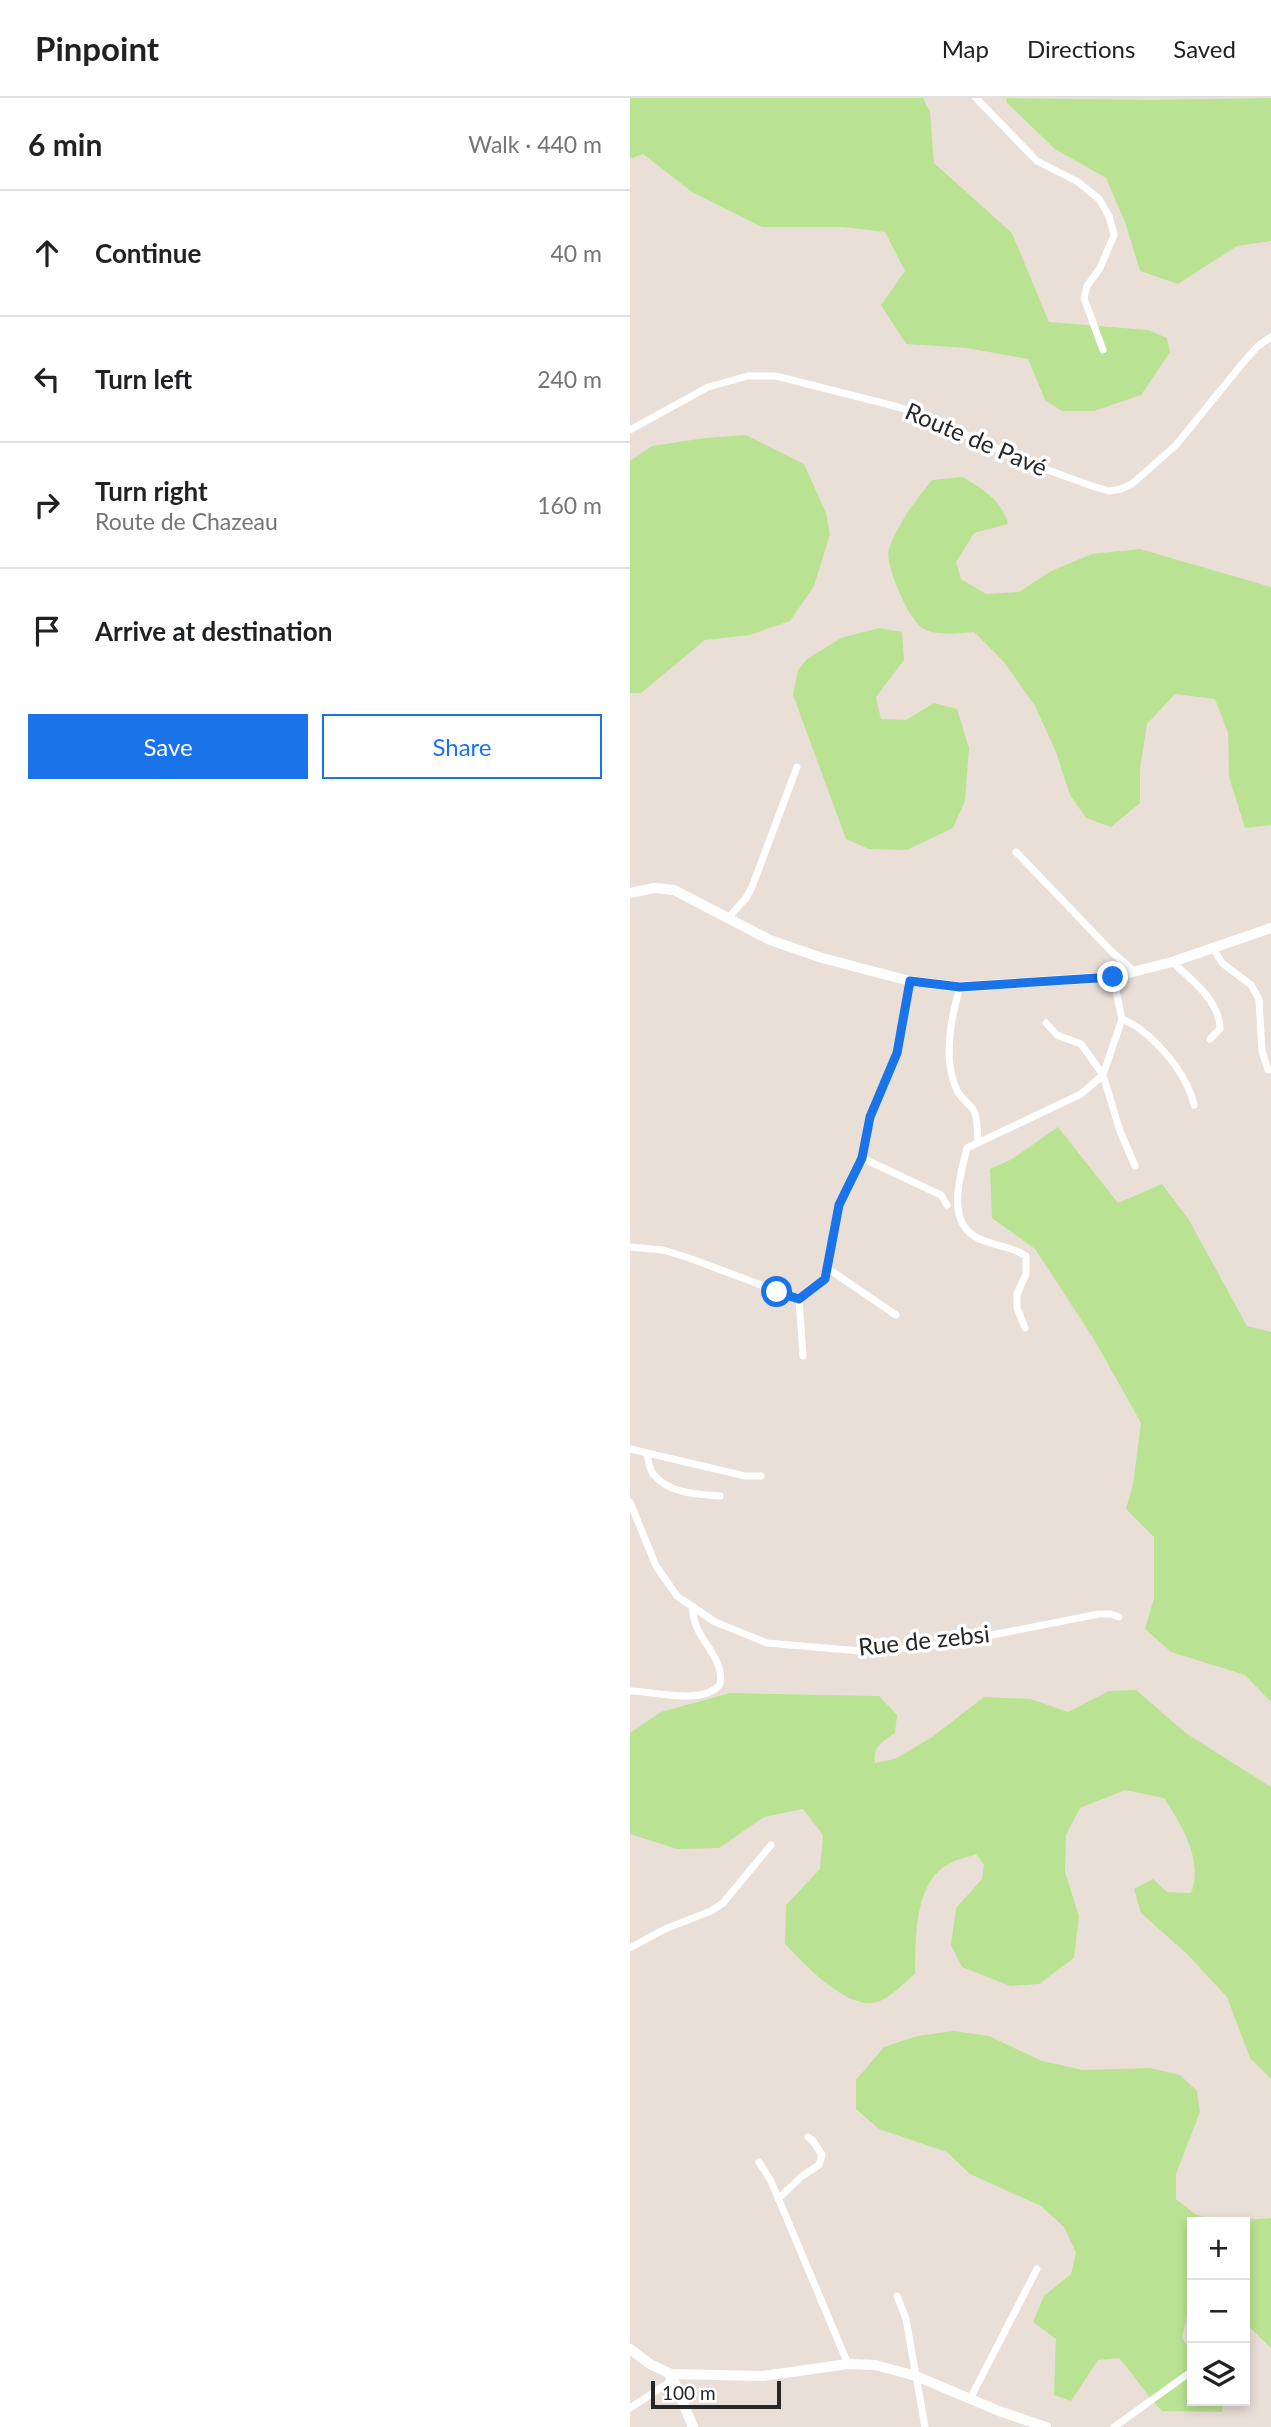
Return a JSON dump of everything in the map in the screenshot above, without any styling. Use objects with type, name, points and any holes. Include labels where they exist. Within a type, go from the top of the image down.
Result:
[{"type":"main road","points":[[630,893],[664,888],[691,898],[770,940],[822,958],[910,981],[960,987],[1113,977],[1172,962],[1271,928]]},
{"type":"main road","points":[[630,2348],[650,2364],[671,2374],[763,2376],[848,2364],[875,2365],[916,2376],[1046,2427]]},
{"type":"main road","points":[[671,2374],[693,2427]]},
{"type":"street","points":[[976,98],[1037,160],[1078,182],[1099,199],[1109,216],[1114,234],[1100,268],[1087,286],[1084,298],[1103,350]]},
{"type":"street","name":"Route de Pavé","points":[[630,430],[708,387],[748,376],[776,376],[843,391],[907,410],[1031,464],[1109,491],[1132,484],[1176,445],[1242,364],[1258,346],[1271,337]]},
{"type":"street","points":[[728,918],[752,887],[797,767]]},
{"type":"street","points":[[1016,852],[1114,953],[1136,972]]},
{"type":"street","points":[[1213,948],[1222,963],[1251,985],[1259,999],[1262,1051],[1268,1070]]},
{"type":"street","points":[[1172,962],[1194,982],[1216,1010],[1220,1029],[1210,1039]]},
{"type":"street","points":[[1025,1328],[1017,1308],[1017,1294],[1026,1274],[1026,1256],[973,1235],[961,1219],[957,1196],[967,1147],[1082,1094],[1103,1074],[1122,1019],[1113,977]]},
{"type":"street","points":[[799,1299],[825,1279],[839,1205],[862,1158],[870,1117],[897,1053],[910,981]]},
{"type":"street","points":[[960,987],[951,1020],[950,1058],[955,1087],[964,1102],[975,1112],[978,1140]]},
{"type":"street","points":[[1122,1019],[1141,1030],[1173,1064],[1191,1092],[1194,1105]]},
{"type":"street","points":[[1046,1023],[1057,1035],[1081,1044],[1103,1074],[1120,1131],[1135,1166]]},
{"type":"street","points":[[862,1158],[941,1195],[947,1205]]},
{"type":"street","points":[[630,1247],[663,1250],[689,1258],[799,1299]]},
{"type":"street","points":[[827,1268],[896,1315]]},
{"type":"street","points":[[799,1299],[803,1356]]},
{"type":"street","points":[[630,1449],[745,1476],[761,1476]]},
{"type":"street","points":[[647,1452],[654,1475],[680,1492],[720,1496]]},
{"type":"street","name":"Rue de zebsi","points":[[630,1502],[656,1566],[677,1596],[715,1622],[766,1643],[872,1652],[951,1643],[1099,1614],[1119,1616]]},
{"type":"street","points":[[630,1691],[684,1696],[703,1695],[716,1690],[720,1684],[719,1669],[693,1620],[693,1607]]},
{"type":"street","points":[[630,1948],[723,1903],[771,1845]]},
{"type":"street","points":[[778,2199],[802,2176],[819,2165],[822,2155],[808,2137]]},
{"type":"street","points":[[758,2162],[771,2181],[848,2364]]},
{"type":"street","points":[[970,2399],[1037,2269]]},
{"type":"street","points":[[897,2295],[906,2319],[925,2427]]},
{"type":"street","points":[[630,2408],[668,2383],[671,2374]]},
{"type":"street","points":[[1114,2427],[1187,2375]]},
{"type":"green space","points":[[630,98],[923,98],[930,112],[934,163],[1012,233],[1049,322],[1148,330],[1167,338],[1170,352],[1141,395],[1094,411],[1062,411],[1045,400],[1028,359],[967,348],[906,344],[881,305],[905,271],[885,232],[844,227],[762,227],[692,192],[643,154],[630,159]]},
{"type":"green space","points":[[1006,98],[1271,98],[1271,241],[1237,246],[1178,284],[1140,271],[1125,222],[1106,178],[1055,149],[1007,103]]},
{"type":"green space","points":[[746,435],[804,464],[826,513],[830,534],[814,586],[790,621],[750,635],[705,640],[641,693],[630,693],[630,461],[652,446]]},
{"type":"green space","points":[[963,477],[997,502],[1008,524],[974,533],[956,562],[961,579],[986,594],[1019,592],[1051,571],[1092,554],[1140,549],[1271,587],[1271,825],[1245,828],[1229,777],[1228,733],[1215,699],[1175,694],[1147,724],[1140,769],[1140,803],[1111,827],[1086,818],[1070,795],[1056,752],[1035,706],[1004,662],[974,632],[940,633],[921,627],[898,590],[888,556],[897,530],[932,480]]},
{"type":"green space","points":[[879,628],[902,632],[904,660],[876,697],[881,719],[906,720],[934,703],[957,709],[969,748],[965,801],[953,828],[907,850],[869,849],[846,839],[793,695],[798,670],[807,659],[841,638]]},
{"type":"green space","points":[[1058,1127],[1118,1203],[1162,1184],[1189,1220],[1247,1326],[1271,1332],[1271,1702],[1245,1675],[1171,1652],[1145,1629],[1154,1598],[1154,1537],[1126,1509],[1133,1484],[1141,1423],[1095,1341],[1035,1249],[992,1218],[990,1169],[1012,1159]]},
{"type":"green space","points":[[1136,1690],[1187,1734],[1271,1787],[1271,2079],[1250,2058],[1227,1997],[1187,1954],[1141,1913],[1134,1889],[1153,1879],[1167,1892],[1191,1893],[1194,1881],[1195,1868],[1189,1843],[1164,1798],[1125,1790],[1080,1808],[1066,1835],[1065,1872],[1079,1916],[1074,1958],[1039,1984],[1010,1986],[962,1967],[951,1945],[956,1908],[982,1879],[984,1865],[976,1854],[945,1866],[927,1888],[918,1916],[915,1974],[885,1999],[868,2003],[855,2000],[828,1985],[785,1944],[786,1905],[820,1869],[823,1835],[803,1809],[764,1817],[719,1848],[677,1849],[630,1834],[630,1733],[661,1712],[730,1693],[879,1696],[897,1715],[895,1733],[877,1749],[875,1763],[895,1759],[932,1737],[984,1697],[1031,1699],[1068,1712],[1109,1691]]},
{"type":"green space","points":[[954,2031],[989,2036],[1042,2061],[1083,2070],[1150,2068],[1180,2075],[1197,2091],[1200,2112],[1176,2174],[1176,2199],[1202,2217],[1187,2217],[1187,2316],[1182,2338],[1187,2344],[1187,2406],[1223,2406],[1222,2412],[1162,2411],[1119,2358],[1098,2360],[1071,2401],[1054,2395],[1056,2339],[1033,2322],[1044,2296],[1071,2274],[1076,2253],[1064,2227],[1041,2206],[970,2174],[947,2152],[879,2129],[856,2109],[856,2080],[884,2047],[917,2036]]},
{"type":"green space","points":[[1271,2218],[1271,2348],[1250,2328],[1250,2220]]},
{"type":"route","points":[[777,1292],[799,1299],[825,1279],[839,1205],[862,1158],[870,1117],[897,1053],[910,981],[960,987],[1065,978],[1113,977]]}]
